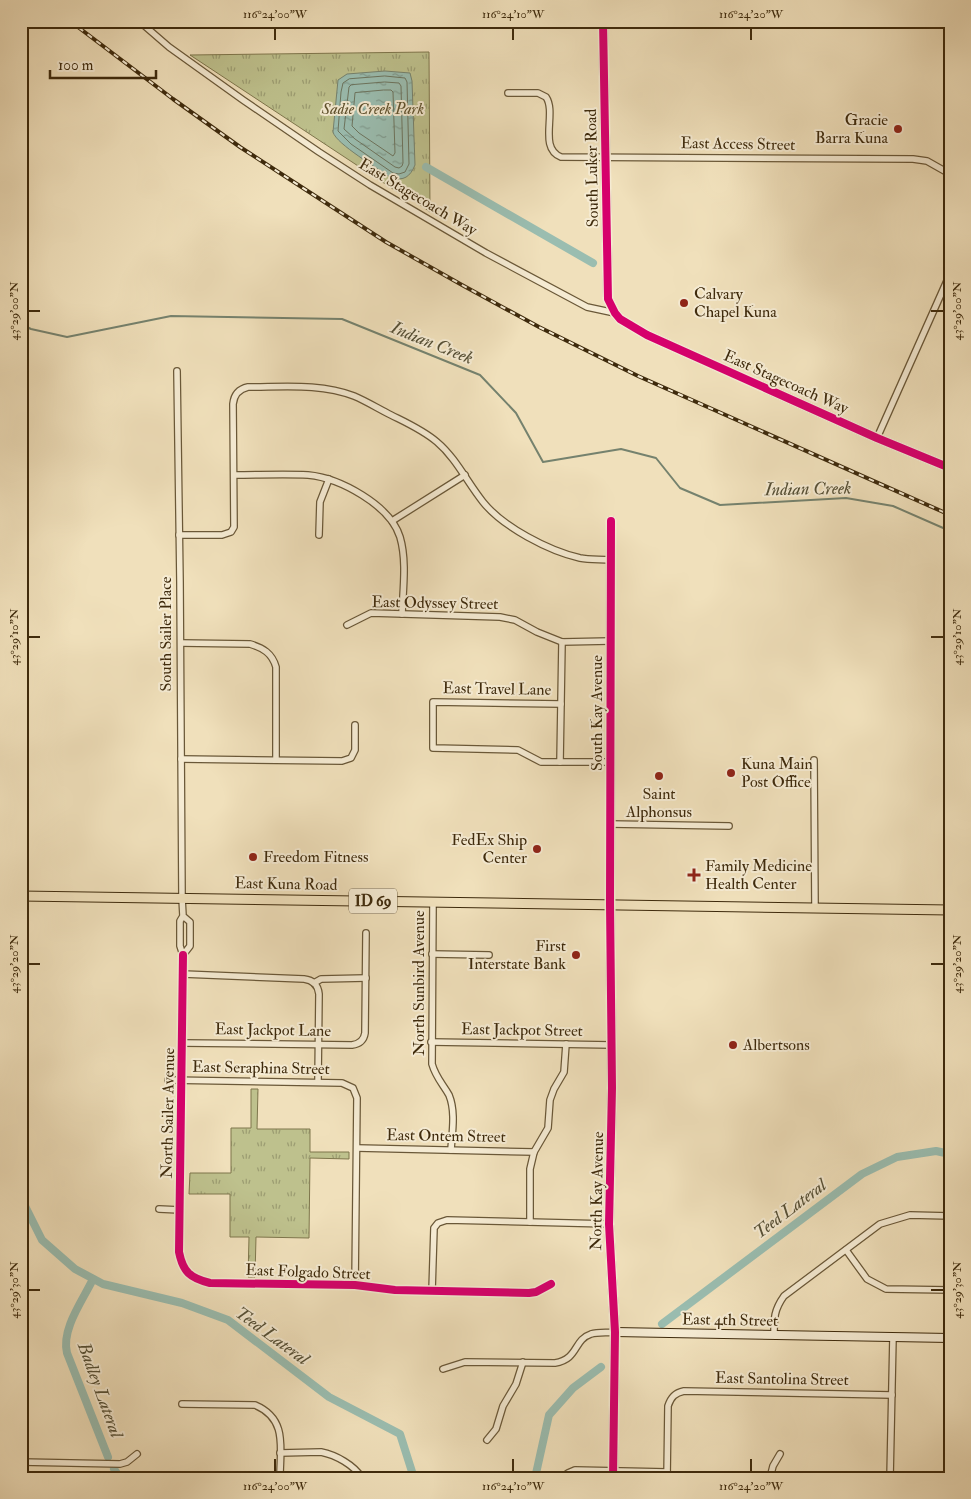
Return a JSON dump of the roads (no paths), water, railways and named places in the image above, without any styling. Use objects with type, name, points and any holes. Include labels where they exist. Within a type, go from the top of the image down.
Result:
[{"type":"main road","name":"East Kuna Road","points":[[21,896],[610,904]]},
{"type":"main road","name":"ID 69","points":[[610,904],[950,910]]},
{"type":"street","name":"East Stagecoach Way","points":[[139,21],[169,47],[319,152],[370,185],[486,253],[587,307],[615,314],[629,326],[647,335],[877,438],[950,468]]},
{"type":"street","name":"South Luker Road","points":[[603,21],[608,299],[615,314]]},
{"type":"street","name":"East Access Street","points":[[508,94],[538,93],[546,96],[549,103],[550,146],[553,153],[561,157],[913,159],[928,161],[950,174]]},
{"type":"street","points":[[877,438],[950,274]]},
{"type":"street","name":"South Sailer Place","points":[[177,371],[182,898]]},
{"type":"street","points":[[179,535],[222,535],[231,532],[234,527],[233,404],[236,393],[248,387],[313,387],[334,390],[354,396],[416,427],[449,453],[484,503],[508,524],[528,537],[560,552],[582,558],[610,560]]},
{"type":"street","points":[[235,475],[309,475],[329,479],[359,493],[378,506],[392,521],[399,535],[403,551],[402,614]]},
{"type":"street","points":[[392,521],[465,475]]},
{"type":"street","points":[[319,535],[320,502],[329,479]]},
{"type":"street","name":"South Kay Avenue","points":[[610,904],[611,521]]},
{"type":"street","name":"East Odyssey Street","points":[[347,624],[371,613],[500,616],[516,620],[537,632],[562,642],[610,641]]},
{"type":"street","points":[[562,642],[560,762],[610,762]]},
{"type":"street","points":[[181,644],[250,644],[260,647],[274,659],[276,667],[276,760]]},
{"type":"street","name":"East Travel Lane","points":[[560,762],[541,762],[518,750],[433,748],[433,702],[561,704]]},
{"type":"street","points":[[180,759],[342,761],[351,758],[354,750],[355,725]]},
{"type":"street","points":[[814,760],[815,908]]},
{"type":"street","points":[[610,824],[730,826]]},
{"type":"street","name":"North Sailer Avenue","points":[[182,898],[184,916],[190,922],[190,946],[183,955]]},
{"type":"street","name":"North Sunbird Avenue","points":[[433,902],[432,1064],[434,1072],[451,1101],[451,1150]]},
{"type":"street","name":"North Kay Avenue","points":[[610,904],[612,1141],[609,1224],[610,1271],[615,1332],[613,1474]]},
{"type":"street","name":"North Sailer Avenue","points":[[184,916],[180,921],[180,946],[183,955],[183,1043],[179,1252],[181,1262],[186,1271]]},
{"type":"street","points":[[314,983],[321,979],[366,978],[366,933]]},
{"type":"street","points":[[432,954],[489,954]]},
{"type":"street","points":[[183,974],[304,978],[314,983],[319,991],[318,1082]]},
{"type":"street","name":"East Jackpot Lane","points":[[183,1043],[352,1045],[361,1042],[365,1033],[366,978]]},
{"type":"street","name":"East Jackpot Street","points":[[431,1042],[612,1045]]},
{"type":"street","points":[[530,1222],[530,1169],[534,1152],[548,1128],[550,1100],[564,1072],[566,1044]]},
{"type":"street","name":"East Seraphina Street","points":[[168,1080],[342,1082],[353,1088],[357,1098],[356,1148]]},
{"type":"street","points":[[354,1285],[356,1148]]},
{"type":"street","name":"East Ontem Street","points":[[356,1148],[534,1152]]},
{"type":"street","points":[[159,1209],[180,1210]]},
{"type":"street","points":[[774,1335],[774,1319],[777,1306],[784,1296],[880,1224],[910,1215],[950,1216]]},
{"type":"street","points":[[432,1291],[433,1238],[434,1228],[438,1223],[447,1220],[609,1224]]},
{"type":"street","points":[[846,1250],[867,1279],[886,1289],[950,1290]]},
{"type":"street","name":"East Folgado Street","points":[[186,1271],[196,1280],[210,1283],[354,1285],[395,1290],[529,1293],[536,1292],[551,1284]]},
{"type":"street","name":"East 4th Street","points":[[443,1369],[465,1362],[555,1363],[570,1357],[579,1343],[590,1334],[615,1332],[950,1338]]},
{"type":"street","points":[[890,1478],[893,1337]]},
{"type":"street","points":[[487,1440],[496,1429],[503,1406],[516,1384],[523,1362]]},
{"type":"street","name":"East Santolina Street","points":[[667,1475],[668,1406],[674,1396],[684,1391],[892,1395]]},
{"type":"street","points":[[182,1404],[255,1405],[265,1409],[274,1418],[280,1429],[280,1478]]},
{"type":"street","points":[[280,1453],[328,1454],[354,1468],[362,1478]]},
{"type":"street","points":[[21,1462],[120,1464],[127,1462],[137,1454]]},
{"type":"street","points":[[770,1478],[773,1466],[780,1454]]},
{"type":"street","points":[[561,1478],[575,1470],[613,1474],[667,1475]]},
{"type":"water","points":[[385,71],[410,73],[412,81],[415,165],[409,175],[400,179],[391,178],[359,156],[342,143],[333,132],[338,80],[347,74]]},
{"type":"waterway","points":[[426,167],[593,263]]},
{"type":"waterway","name":"Indian Creek","points":[[21,324],[31,329],[67,337],[171,316],[342,319],[480,375],[516,413],[543,462],[621,449],[656,458],[680,488],[720,505],[846,498],[893,506],[950,531]]},
{"type":"waterway","name":"Teed Lateral","points":[[662,1324],[862,1174],[897,1157],[936,1151],[950,1154]]},
{"type":"waterway","name":"Teed Lateral","points":[[21,1198],[42,1240],[75,1269],[103,1284],[182,1303],[228,1320],[329,1397],[400,1434],[414,1478]]},
{"type":"waterway","name":"Badley Lateral","points":[[93,1279],[70,1325],[66,1344],[67,1353],[108,1457]]},
{"type":"waterway","name":"Teed Lateral","points":[[535,1478],[549,1415],[573,1388],[601,1367]]},
{"type":"waterway","name":"Badley Lateral","points":[[114,1469],[120,1478]]},
{"type":"railway","points":[[70,21],[240,147],[386,242],[462,285],[539,327],[638,376],[950,515]]},
{"type":"place","name":"Gracie Barra Kuna","points":[[898,129]]},
{"type":"place","name":"Calvary Chapel Kuna","points":[[684,303]]},
{"type":"place","name":"Kuna Main Post Office","points":[[731,773]]},
{"type":"place","name":"Saint Alphonsus","points":[[659,776]]},
{"type":"place","name":"FedEx Ship Center","points":[[537,849]]},
{"type":"place","name":"Freedom Fitness","points":[[253,857]]},
{"type":"place","name":"Family Medicine Health Center","points":[[694,875]]},
{"type":"place","name":"First Interstate Bank","points":[[576,955]]},
{"type":"place","name":"Albertsons","points":[[733,1045]]},
{"type":"park label","name":"Sadie Creek Park","points":[[373,109]]}]
